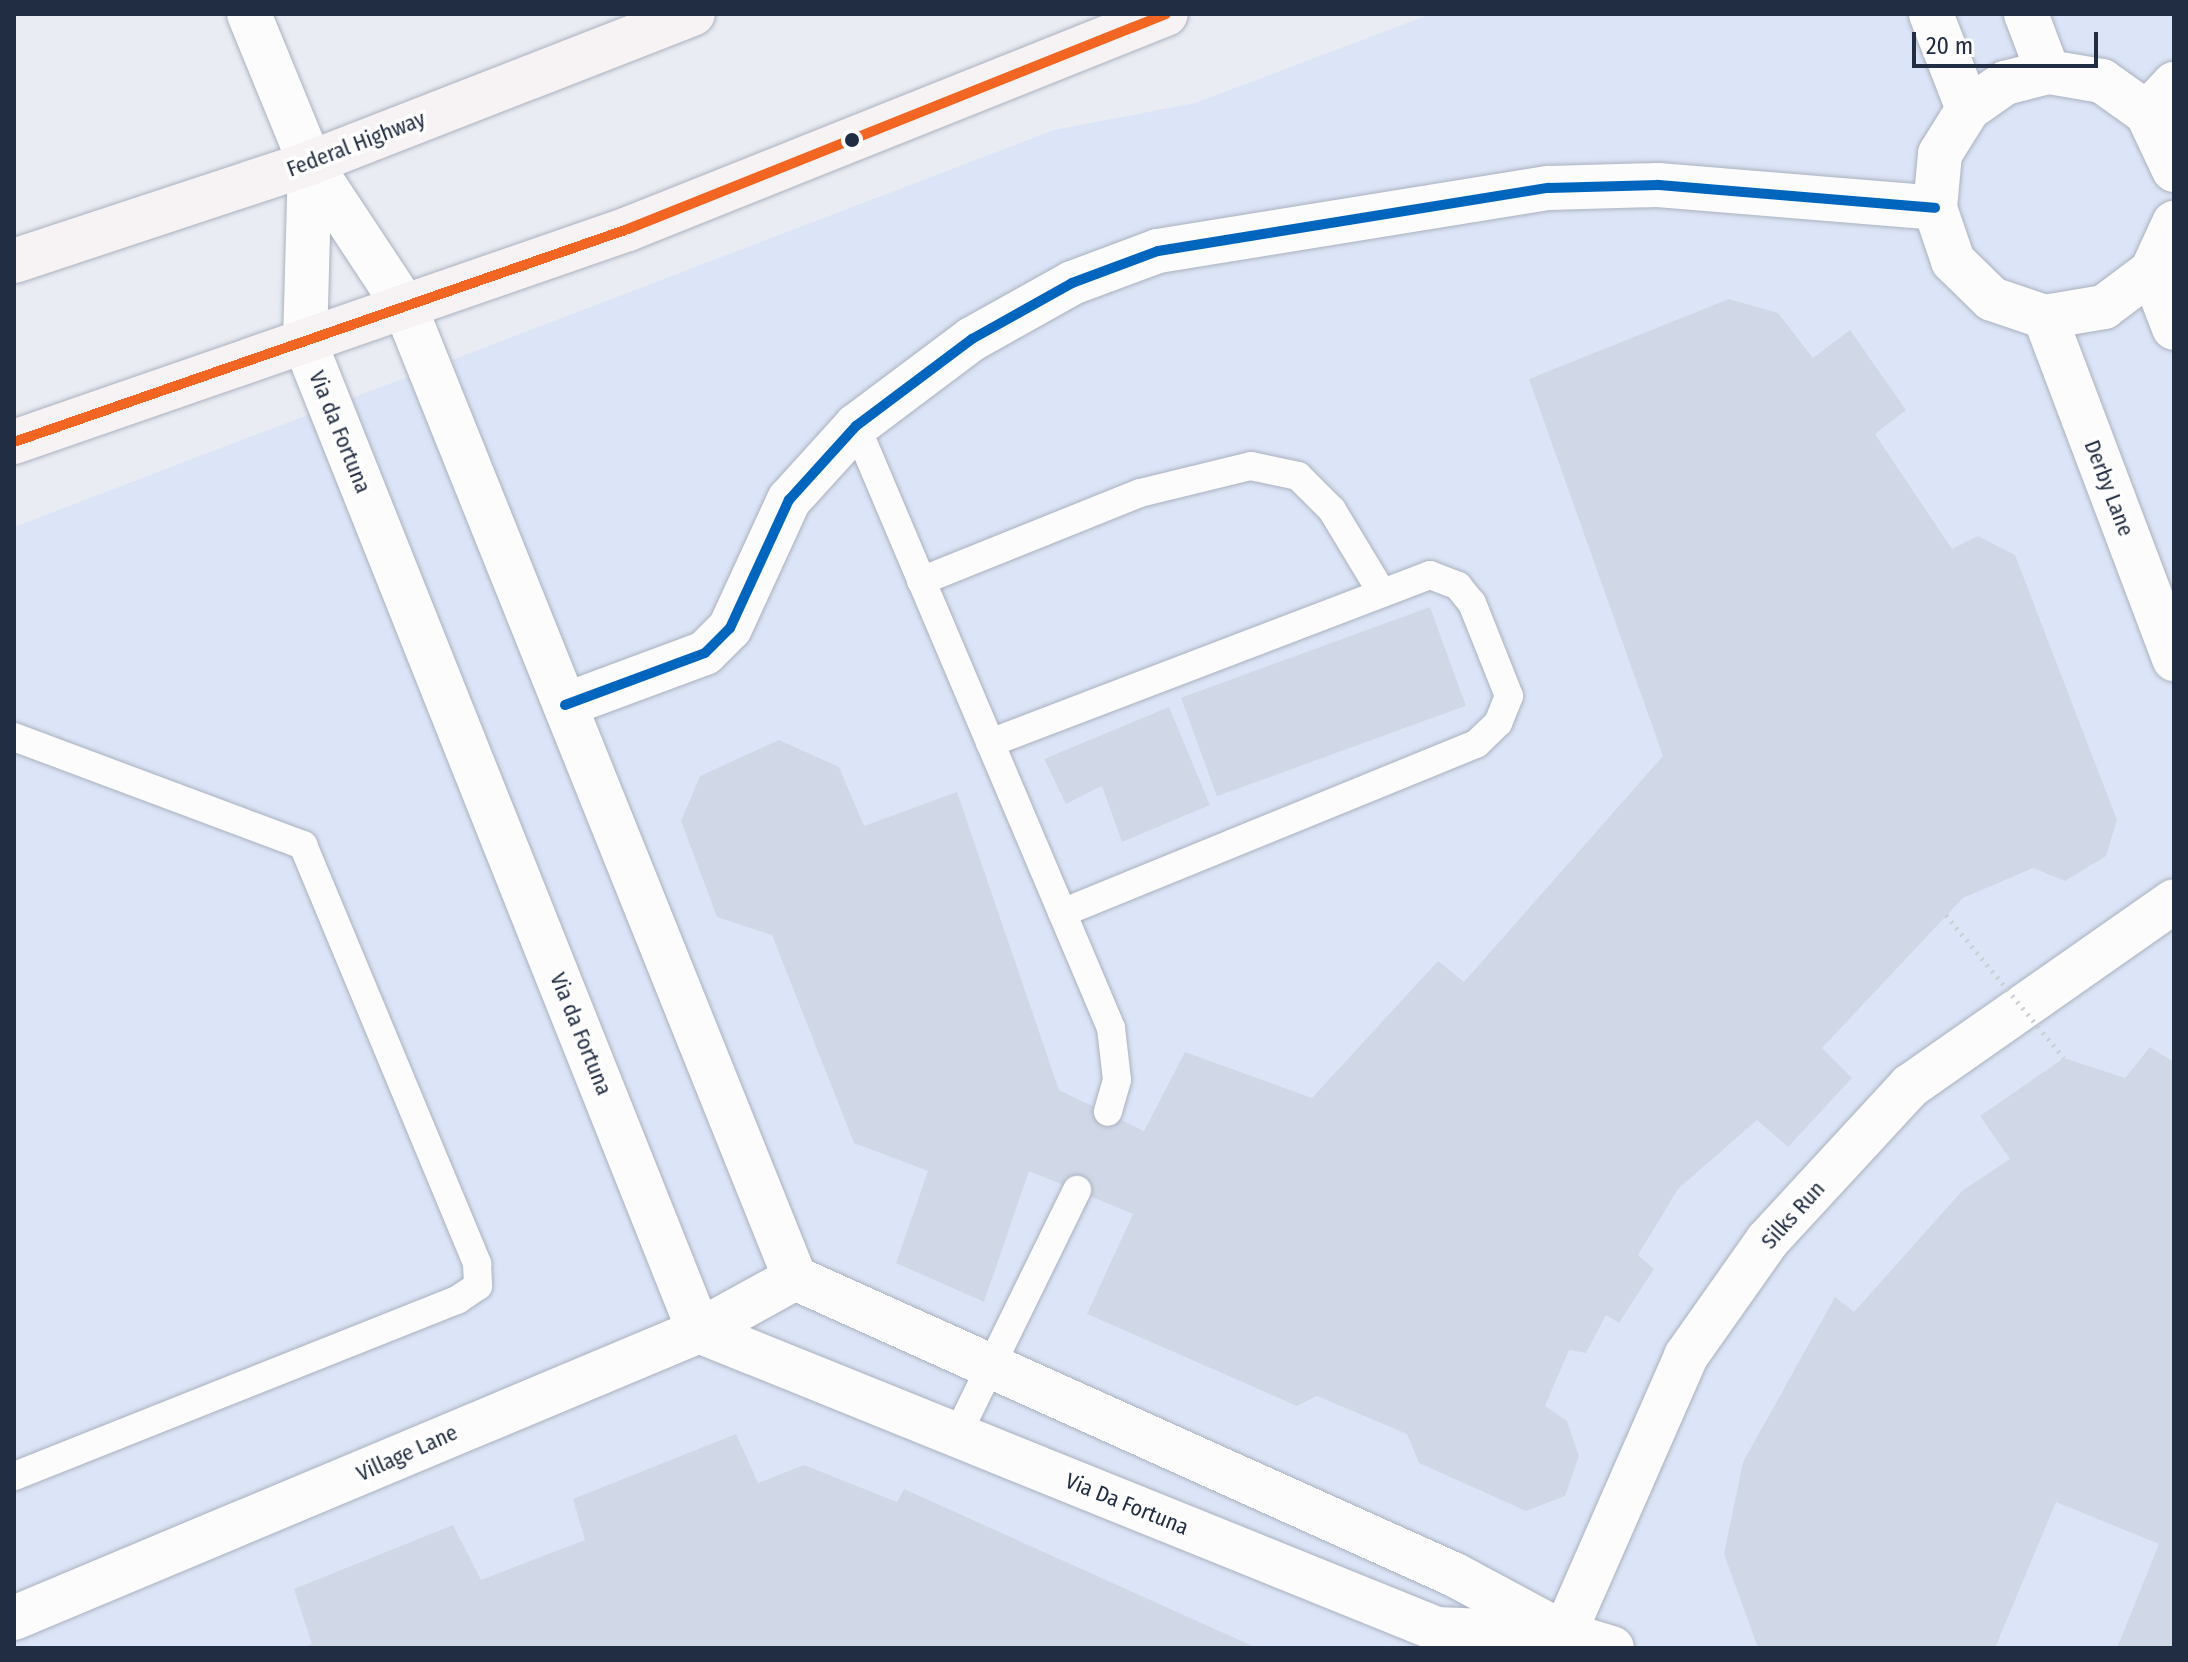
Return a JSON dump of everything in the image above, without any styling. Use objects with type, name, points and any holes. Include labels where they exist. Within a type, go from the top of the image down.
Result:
[{"type":"main road","name":"Federal Highway","points":[[14,261],[310,163],[693,14]]},
{"type":"main road","points":[[14,442],[628,229],[1166,14]]},
{"type":"street","points":[[249,14],[310,163],[405,307],[795,1278]]},
{"type":"street","points":[[1931,14],[1968,109]]},
{"type":"street","points":[[2026,14],[2048,72]]},
{"type":"street","points":[[2174,170],[2160,98],[2102,81],[2048,72],[2005,83],[1968,109],[1940,154],[1935,208],[1953,261],[1992,299],[2045,317],[2104,307],[2152,271],[2174,223]]},
{"type":"street","name":"Via da Fortuna","points":[[310,163],[305,343],[699,1331]]},
{"type":"street","points":[[565,705],[705,653],[730,628],[789,500],[856,426],[972,339],[1072,283],[1158,251],[1549,188],[1658,185],[1935,208]]},
{"type":"street","points":[[2152,271],[2174,328]]},
{"type":"street","name":"Derby Lane","points":[[2045,317],[2174,659]]},
{"type":"street","name":"Silks Run","points":[[1561,1641],[1686,1356],[1767,1241],[1910,1086],[2174,901]]},
{"type":"street","name":"Village Lane","points":[[14,1618],[699,1331],[795,1278]]},
{"type":"street","name":"Via Da Fortuna","points":[[795,1278],[1455,1575],[1561,1641]]},
{"type":"street","name":"Via Da Fortuna","points":[[699,1331],[1437,1629],[1612,1648]]},
{"type":"lane","points":[[856,426],[1111,1028],[1117,1080],[1108,1112]]},
{"type":"lane","points":[[921,581],[1140,493],[1251,466],[1298,476],[1332,510],[1382,593]]},
{"type":"lane","points":[[990,743],[1430,575],[1458,586],[1472,603],[1509,696],[1498,723],[1476,744],[1062,913]]},
{"type":"lane","points":[[14,737],[303,845],[477,1264],[478,1286],[457,1300],[14,1476]]},
{"type":"lane","points":[[957,1435],[1077,1190]]},
{"type":"path","points":[[1946,915],[2064,1058]]},
{"type":"shaded area","points":[[1431,14],[2174,14],[2174,1648],[14,1648],[14,527],[1054,130],[1195,103]]},
{"type":"building","points":[[1729,299],[1778,313],[1813,358],[1850,330],[1906,410],[1875,434],[1952,549],[1978,536],[2015,555],[2117,820],[2106,856],[2065,881],[2033,868],[1963,898],[1822,1048],[1852,1078],[1788,1147],[1757,1120],[1678,1189],[1638,1255],[1654,1269],[1619,1323],[1606,1315],[1586,1353],[1569,1350],[1545,1406],[1567,1421],[1579,1456],[1565,1496],[1526,1511],[1419,1463],[1407,1434],[1317,1396],[1297,1406],[1087,1314],[1133,1214],[1029,1171],[984,1302],[896,1263],[928,1171],[854,1143],[772,935],[717,917],[681,821],[700,776],[779,740],[839,767],[864,826],[957,792],[1059,1090],[1144,1131],[1185,1052],[1312,1098],[1438,961],[1464,982],[1663,756],[1529,379]]},
{"type":"building","points":[[1430,607],[1466,706],[1217,796],[1181,698]]},
{"type":"building","points":[[1169,707],[1210,805],[1122,842],[1102,786],[1066,804],[1044,759]]},
{"type":"building","points":[[2150,1047],[2174,1062],[2174,1648],[2117,1648],[2159,1544],[2056,1502],[1995,1648],[1758,1648],[1724,1554],[1743,1462],[1835,1297],[1854,1312],[1962,1191],[2010,1159],[1980,1116],[2064,1058],[2125,1078]]},
{"type":"building","points":[[736,1434],[758,1483],[804,1465],[897,1502],[904,1489],[1257,1648],[302,1648],[312,1644],[294,1589],[453,1525],[481,1580],[585,1540],[573,1499]]},
{"type":"transit line","points":[[14,442],[628,229],[1166,14]]},
{"type":"transit line","points":[[565,705],[705,653],[730,628],[789,500],[856,426],[972,339],[1072,283],[1158,251],[1549,188],[1658,185],[1935,208]]}]
